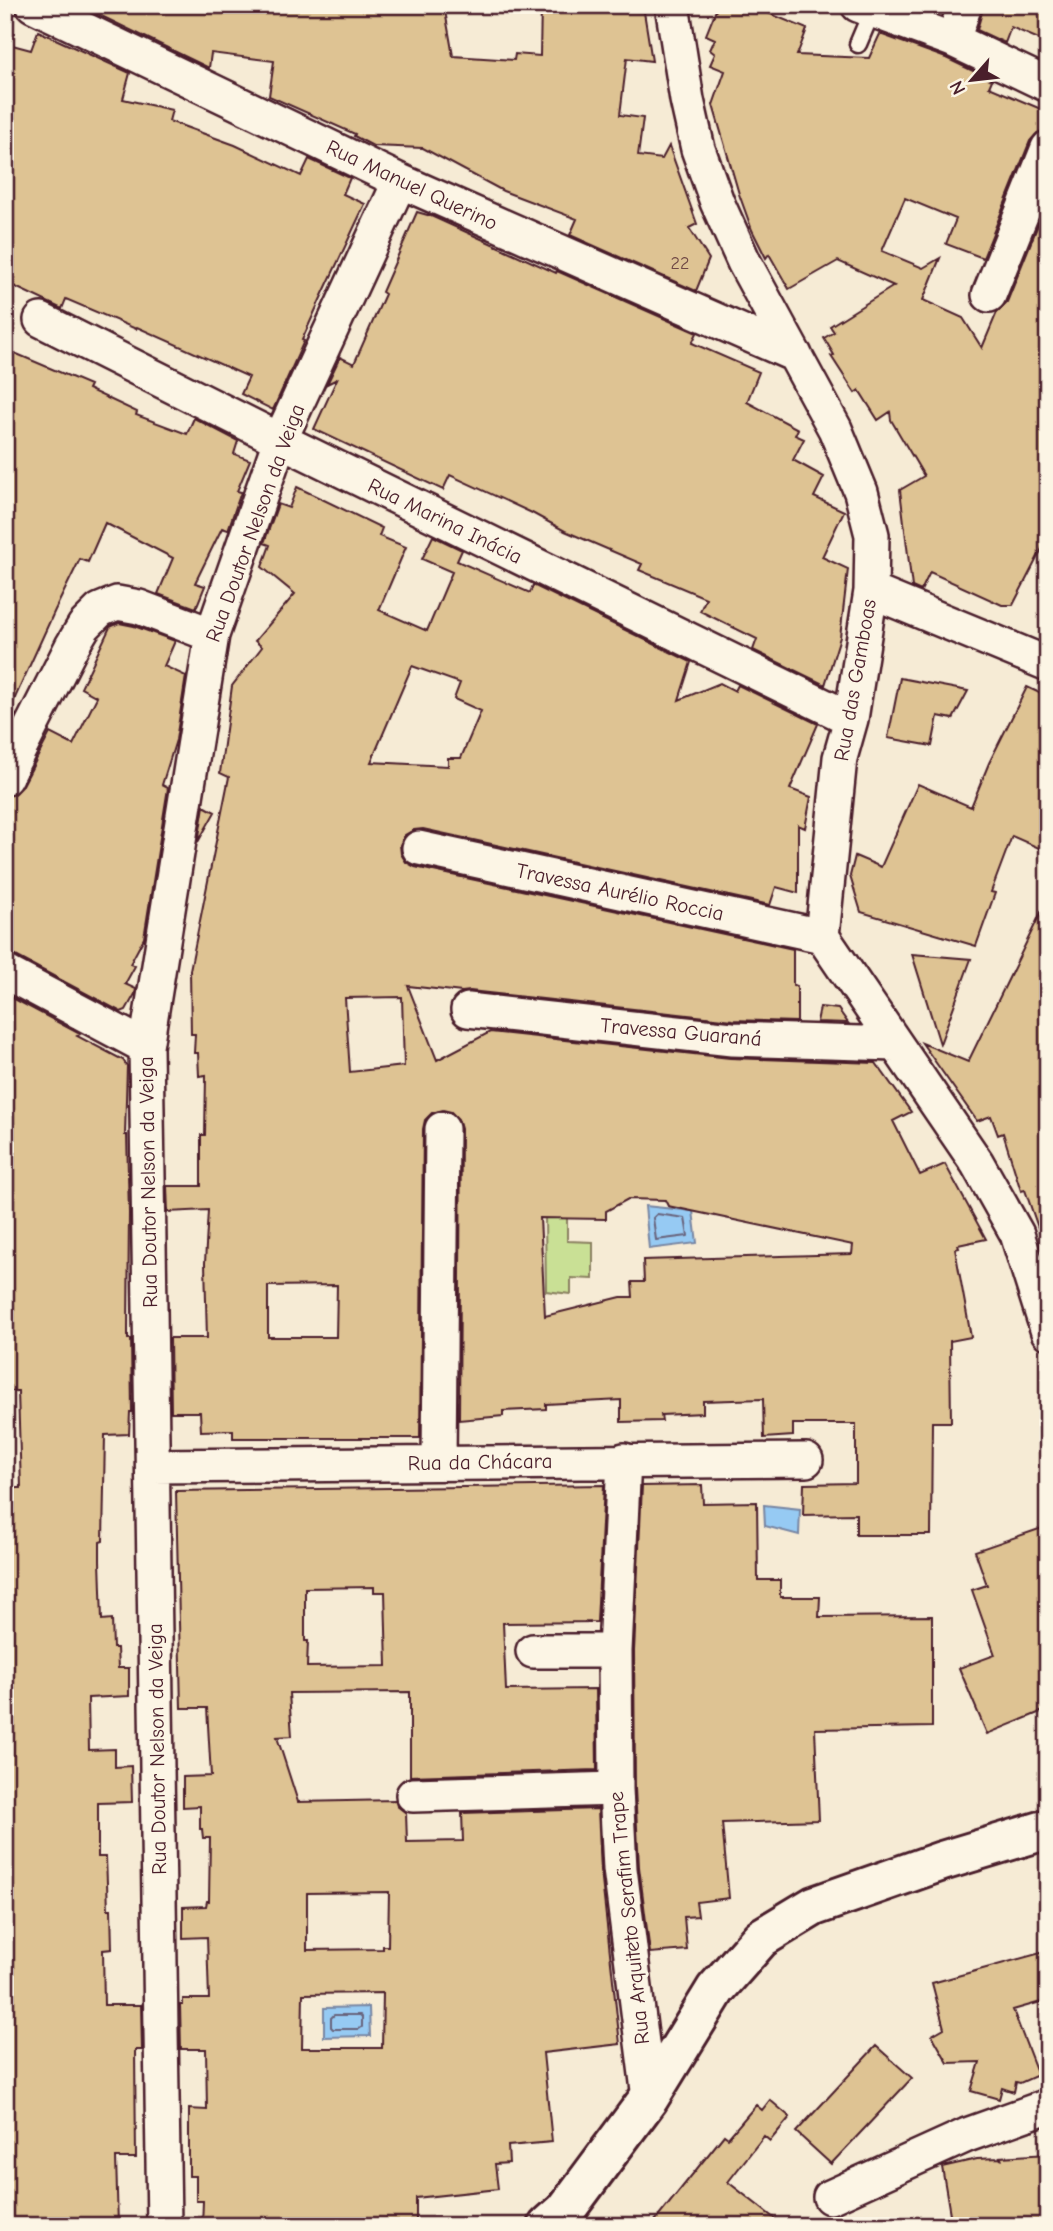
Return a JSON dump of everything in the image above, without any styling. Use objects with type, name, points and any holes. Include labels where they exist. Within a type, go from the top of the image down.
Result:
[{"type":"main road","points":[[548,2226],[565,2211],[649,2098],[716,1989],[761,1938],[814,1906],[942,1861],[1048,1829]]},
{"type":"street","name":"Rua Manuel Querino","points":[[33,5],[400,181],[795,355]]},
{"type":"street","name":"Rua das Gamboas","points":[[672,5],[687,100],[698,149],[717,202],[744,261],[835,429],[861,492],[872,535],[871,591],[851,719],[841,758],[822,936]]},
{"type":"street","points":[[953,40],[965,5]]},
{"type":"street","points":[[865,8],[953,40],[1048,85]]},
{"type":"street","points":[[989,295],[1048,148]]},
{"type":"street","name":"Rua Doutor Nelson da Veiga","points":[[164,2226],[146,1047],[212,635],[280,440],[400,181]]},
{"type":"street","name":"Rua Marina Inácia","points":[[41,320],[851,719]]},
{"type":"street","points":[[871,591],[1048,664]]},
{"type":"street","points":[[5,778],[72,646],[84,626],[100,610],[117,603],[139,607],[212,635]]},
{"type":"street","name":"Travessa Aurélio Roccia","points":[[419,848],[822,936]]},
{"type":"street","points":[[822,936],[977,1163],[1017,1234],[1048,1332]]},
{"type":"street","points":[[5,972],[146,1047]]},
{"type":"street","name":"Travessa Guaraná","points":[[468,1010],[732,1039],[895,1044]]},
{"type":"street","points":[[439,1462],[442,1129]]},
{"type":"street","name":"Rua Arquiteto Serafim Trape","points":[[624,1460],[615,1651],[616,1789],[622,1882],[649,2098]]},
{"type":"street","name":"Rua da Chácara","points":[[153,1466],[806,1460]]},
{"type":"street","points":[[533,1651],[615,1651]]},
{"type":"street","points":[[413,1795],[616,1789]]},
{"type":"street","points":[[830,2197],[967,2135],[1048,2106]]},
{"type":"lane","points":[[858,44],[865,8]]},
{"type":"green space","points":[[545,1214],[567,1218],[567,1241],[593,1242],[593,1279],[571,1278],[571,1294],[546,1291]]},
{"type":"water","points":[[645,1206],[693,1211],[697,1243],[649,1249]]},
{"type":"water","points":[[764,1505],[800,1509],[799,1535],[765,1526]]},
{"type":"water","points":[[369,2007],[370,2036],[324,2037],[324,2008]]},
{"type":"building","points":[[92,5],[444,5],[453,56],[514,60],[515,54],[540,56],[541,5],[616,5],[615,9],[644,12],[652,61],[627,58],[620,115],[643,118],[638,156],[662,159],[669,146],[697,224],[689,228],[709,259],[696,291],[570,235],[577,219],[503,191],[423,148],[373,146],[354,136],[355,134],[269,96],[274,61],[211,53],[209,68],[91,11]]},
{"type":"building","points":[[718,5],[749,5],[807,29],[797,55],[869,58],[880,34],[946,58],[992,80],[989,87],[1048,112],[1048,129],[1037,133],[1030,141],[983,258],[946,244],[956,219],[905,198],[882,251],[923,268],[940,258],[923,300],[963,318],[982,348],[997,312],[1007,302],[1048,200],[1048,537],[1013,605],[1002,605],[930,572],[921,591],[912,587],[900,490],[924,476],[891,420],[890,412],[878,420],[859,390],[855,393],[831,356],[834,355],[824,338],[834,332],[830,326],[894,286],[838,261],[789,289],[769,254],[766,258],[739,194],[713,105],[725,71],[710,65],[715,54],[710,50],[715,39],[706,35]]},
{"type":"building","points":[[984,5],[1048,5],[1048,43],[1011,27],[1005,43],[977,30]]},
{"type":"building","points":[[38,31],[130,73],[123,99],[172,110],[169,121],[235,145],[301,176],[309,159],[350,178],[343,194],[365,204],[273,410],[241,394],[249,377],[66,299],[62,309],[5,282],[5,43],[31,50]]},
{"type":"building","points":[[417,212],[697,333],[692,343],[759,372],[747,402],[798,429],[795,435],[804,439],[793,460],[824,477],[814,497],[844,511],[822,557],[848,569],[840,637],[825,685],[753,650],[757,639],[700,611],[706,598],[639,570],[642,564],[565,531],[450,475],[443,490],[314,429],[337,379],[327,384],[340,357],[354,364]]},
{"type":"building","points":[[5,349],[90,385],[88,389],[137,412],[136,415],[187,434],[194,418],[238,441],[234,454],[250,460],[237,491],[241,492],[228,530],[222,528],[195,583],[205,586],[196,608],[158,594],[173,558],[105,523],[88,562],[80,559],[55,610],[9,711],[16,715],[5,735]]},
{"type":"building","points":[[297,487],[382,528],[379,536],[406,547],[379,610],[427,631],[452,572],[422,559],[433,536],[462,550],[457,561],[530,593],[533,585],[691,662],[679,700],[720,683],[735,691],[738,685],[818,724],[790,789],[811,797],[805,828],[798,825],[798,893],[776,887],[770,905],[423,829],[405,835],[400,845],[406,862],[415,867],[793,949],[797,1022],[733,1020],[408,986],[437,1060],[490,1032],[730,1058],[876,1063],[911,1112],[893,1121],[920,1175],[945,1164],[986,1239],[958,1245],[959,1248],[955,1249],[971,1337],[950,1341],[951,1422],[932,1422],[931,1535],[856,1535],[856,1514],[803,1515],[804,1484],[856,1483],[856,1424],[793,1424],[793,1436],[764,1438],[763,1399],[703,1401],[703,1413],[661,1415],[662,1421],[621,1422],[621,1400],[546,1404],[546,1409],[503,1411],[503,1416],[459,1420],[461,1129],[458,1119],[451,1112],[443,1110],[432,1113],[425,1120],[423,1129],[420,1438],[233,1438],[233,1430],[201,1431],[200,1412],[171,1412],[170,1338],[207,1338],[205,1263],[208,1210],[168,1212],[167,1186],[201,1186],[201,1135],[205,1135],[206,1075],[199,1076],[198,1053],[194,1053],[195,1034],[191,1034],[190,970],[229,777],[220,773],[232,686],[262,647],[255,641],[295,594],[262,567],[270,545],[264,543],[278,504],[289,508]],"holes":[[[412,666],[460,683],[454,699],[481,711],[461,758],[448,758],[448,766],[371,762]],[[402,997],[404,1066],[350,1072],[345,998]],[[628,1199],[665,1200],[668,1206],[853,1245],[852,1254],[643,1260],[644,1282],[632,1282],[633,1297],[621,1297],[545,1316],[540,1218],[606,1219],[606,1211]],[[337,1285],[336,1337],[268,1337],[268,1286]]]},
{"type":"building","points":[[119,623],[175,641],[164,666],[186,676],[176,740],[162,785],[168,788],[144,938],[130,964],[135,966],[125,984],[136,989],[126,1010],[121,1012],[14,955],[5,953],[5,797],[15,794],[22,787],[50,733],[73,745],[97,697],[81,688],[110,627]]},
{"type":"building","points":[[900,678],[968,691],[953,719],[938,716],[932,746],[888,738]]},
{"type":"building","points":[[1027,687],[1048,697],[1048,852],[1012,836],[991,892],[995,893],[976,946],[861,912],[850,876],[855,856],[881,867],[918,784],[971,807],[989,763]]},
{"type":"building","points":[[204,806],[215,812],[198,842]]},
{"type":"building","points":[[1048,898],[1048,1244],[1044,1245],[1025,1190],[1021,1191],[1003,1133],[998,1135],[991,1116],[977,1121],[922,1043],[968,1062]]},
{"type":"building","points":[[912,954],[971,959],[940,1044]]},
{"type":"building","points":[[5,994],[80,1034],[77,1036],[123,1060],[127,1066],[125,1135],[129,1213],[128,1339],[131,1339],[132,1412],[129,1434],[105,1435],[103,1541],[100,1542],[100,1561],[102,1620],[112,1619],[113,1648],[117,1648],[118,1668],[129,1668],[129,1696],[88,1698],[89,1750],[115,1749],[115,1767],[131,1766],[132,1802],[98,1803],[98,1857],[106,1857],[108,1909],[111,1909],[112,1949],[103,1950],[104,2005],[141,2005],[142,2050],[135,2050],[136,2158],[116,2158],[118,2226],[5,2226],[5,1959],[9,1959],[5,1869],[5,1488],[21,1488],[18,1391],[5,1391]]},
{"type":"building","points":[[820,1007],[838,1009],[848,1023],[817,1022]]},
{"type":"building","points":[[604,1485],[597,1622],[503,1623],[506,1690],[596,1689],[597,1770],[410,1776],[410,1692],[289,1693],[292,1736],[277,1737],[298,1802],[395,1800],[397,1806],[406,1813],[407,1842],[463,1841],[462,1813],[598,1809],[601,1871],[620,2044],[543,2053],[552,2142],[508,2146],[509,2163],[495,2164],[498,2189],[416,2198],[416,2226],[202,2226],[203,2201],[196,2201],[196,2176],[189,2176],[189,2109],[207,2110],[206,2049],[181,2049],[180,2005],[183,2005],[183,1999],[209,1999],[207,1937],[183,1938],[183,1907],[206,1906],[209,1901],[210,1838],[203,1838],[200,1829],[200,1806],[183,1807],[183,1777],[211,1776],[207,1708],[181,1708],[176,1491]],"holes":[[[374,1587],[374,1592],[385,1592],[387,1666],[307,1667],[305,1588]],[[389,1892],[388,1946],[383,1946],[383,1949],[307,1950],[307,1893]],[[383,1993],[382,2048],[302,2048],[303,1994]]]},
{"type":"building","points":[[702,1485],[703,1503],[757,1502],[758,1580],[780,1580],[780,1597],[820,1597],[819,1617],[932,1616],[932,1727],[815,1729],[819,1820],[722,1823],[729,1898],[696,1902],[698,1916],[684,1917],[687,1950],[650,1953],[639,1867],[635,1788],[634,1651],[642,1486]]},
{"type":"building","points":[[1048,1526],[1048,1709],[987,1734],[959,1668],[995,1655],[972,1590],[987,1585],[975,1551]]},
{"type":"building","points":[[1048,1951],[1048,2000],[1013,2010],[1038,2075],[1020,2083],[1016,2082],[1014,2092],[1002,2088],[999,2099],[971,2091],[980,2062],[948,2063],[932,2035],[944,2028],[932,1983]]},
{"type":"building","points":[[876,2046],[912,2078],[831,2164],[796,2132]]},
{"type":"building","points":[[770,2100],[790,2117],[770,2141],[764,2136],[728,2182],[784,2226],[651,2226],[724,2135],[728,2138],[756,2105],[762,2110]]},
{"type":"building","points":[[1048,2154],[1048,2226],[952,2226],[942,2167],[977,2159],[1002,2160],[1000,2157]]}]
